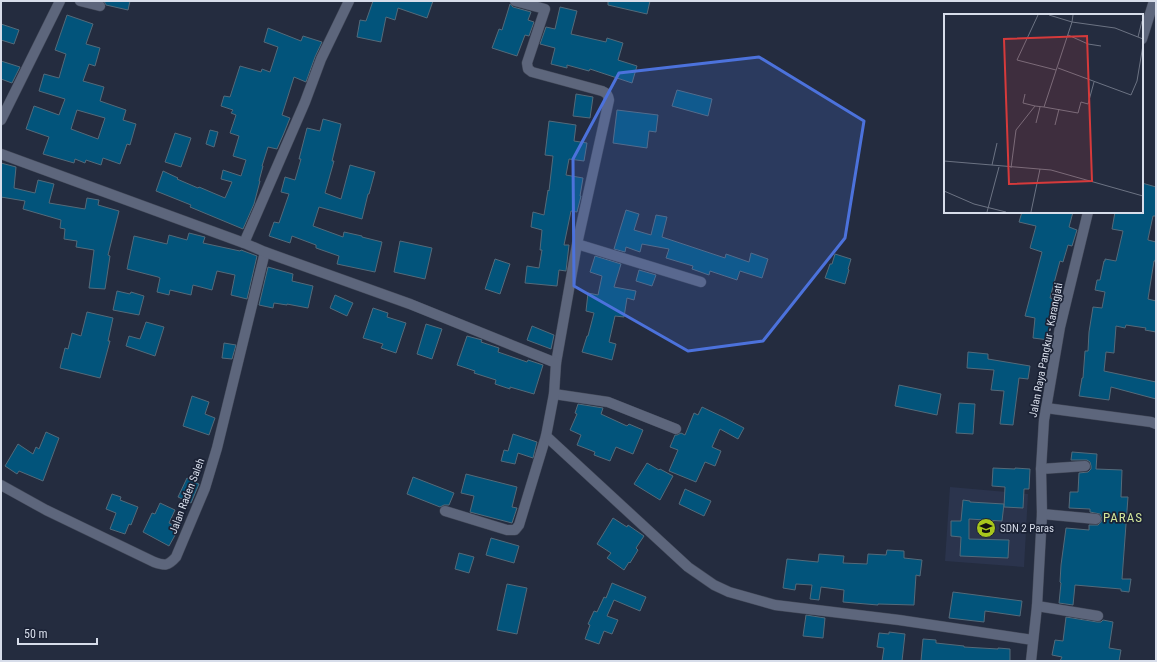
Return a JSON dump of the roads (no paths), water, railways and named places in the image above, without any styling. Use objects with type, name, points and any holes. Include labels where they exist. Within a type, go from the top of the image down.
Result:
[{"type":"street","points":[[1,120],[60,1]]},
{"type":"street","points":[[80,1],[100,6]]},
{"type":"street","points":[[244,243],[305,102],[321,59],[349,1]]},
{"type":"street","points":[[445,511],[507,530],[515,530],[519,525],[546,436],[554,394],[556,363],[577,244],[609,100],[606,93],[602,91],[532,72],[528,69],[527,63],[547,5],[515,1]]},
{"type":"street","points":[[1143,36],[1154,1]]},
{"type":"street","points":[[1,154],[410,304],[556,363]]},
{"type":"street","name":"Jalan Raya Pangkur - Karangjati","points":[[1031,661],[1037,606],[1042,514],[1041,470],[1044,420],[1060,327],[1088,213]]},
{"type":"street","points":[[577,244],[701,282]]},
{"type":"street","name":"Jalan Raden Saleh","points":[[1,484],[46,510],[154,562],[165,565],[170,564],[176,557],[205,488],[217,448],[265,252]]},
{"type":"street","points":[[554,394],[608,402],[676,429]]},
{"type":"street","points":[[1046,408],[1151,422],[1156,424]]},
{"type":"street","points":[[546,436],[688,567],[714,585],[729,592],[775,604],[900,620],[1033,640]]},
{"type":"street","points":[[1041,470],[1084,466]]},
{"type":"street","points":[[1042,514],[1096,519]]},
{"type":"street","points":[[1037,606],[1098,616]]},
{"type":"place","name":"SDN 2 Paras","points":[[986,528]]},
{"type":"district","name":"PARAS","points":[[1123,517]]}]
